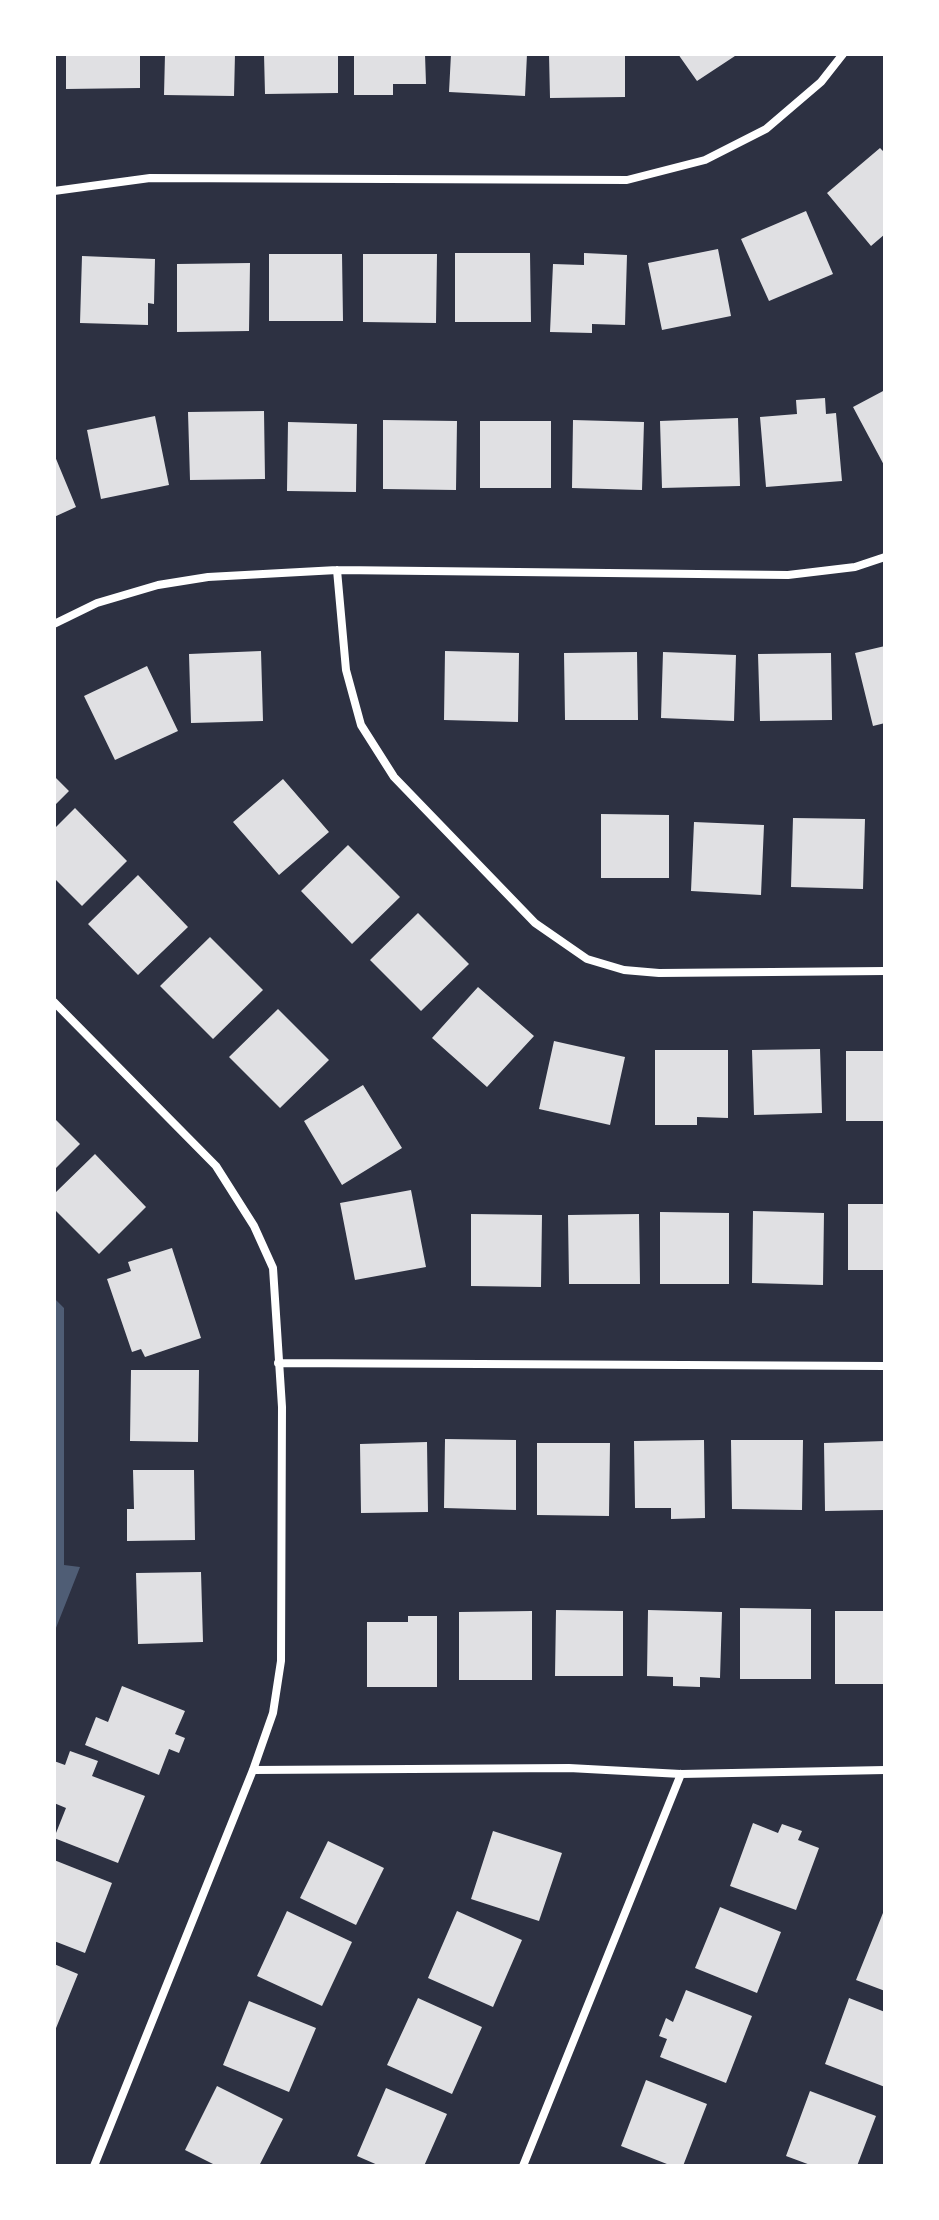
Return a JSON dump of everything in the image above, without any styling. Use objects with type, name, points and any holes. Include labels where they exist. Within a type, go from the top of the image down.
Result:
[{"type":"street","points":[[54,191],[150,178],[627,180],[705,160],[766,129],[821,82],[843,54]]},
{"type":"street","points":[[54,624],[97,603],[158,585],[208,577],[337,570],[788,575],[855,567],[885,557]]},
{"type":"street","points":[[337,570],[346,670],[361,725],[394,777],[535,923],[587,959],[624,970],[659,973],[885,971]]},
{"type":"street","points":[[54,1002],[216,1166],[254,1226],[273,1268],[282,1407],[281,1661],[273,1713],[94,2166]]},
{"type":"street","points":[[278,1363],[885,1366]]},
{"type":"street","points":[[253,1770],[569,1768],[681,1774],[885,1770]]},
{"type":"street","points":[[523,2166],[681,1774]]},
{"type":"water","points":[[54,1298],[64,1308],[64,1565],[80,1567],[54,1633]]},
{"type":"building","points":[[66,54],[140,54],[140,88],[66,89]]},
{"type":"building","points":[[165,54],[235,54],[234,96],[164,95]]},
{"type":"building","points":[[264,54],[338,54],[338,93],[265,94]]},
{"type":"building","points":[[354,54],[425,54],[426,84],[393,84],[393,95],[354,95]]},
{"type":"building","points":[[451,54],[527,54],[525,96],[449,92]]},
{"type":"building","points":[[549,54],[625,54],[625,97],[550,98]]},
{"type":"building","points":[[678,54],[738,54],[697,81]]},
{"type":"building","points":[[880,148],[885,153],[885,234],[871,246],[827,193]]},
{"type":"building","points":[[806,211],[833,274],[769,301],[741,239]]},
{"type":"building","points":[[718,249],[731,316],[662,330],[648,263]]},
{"type":"building","points":[[455,253],[530,253],[531,322],[455,322]]},
{"type":"building","points":[[584,253],[627,255],[625,325],[592,324],[592,333],[550,332],[553,264],[584,265]]},
{"type":"building","points":[[269,254],[342,254],[343,321],[269,321]]},
{"type":"building","points":[[363,254],[437,254],[436,323],[363,322]]},
{"type":"building","points":[[82,256],[155,259],[154,304],[148,303],[148,325],[80,323]]},
{"type":"building","points":[[250,263],[249,331],[177,332],[177,264]]},
{"type":"building","points":[[885,390],[885,467],[853,407]]},
{"type":"building","points":[[825,398],[826,414],[836,413],[842,481],[766,487],[760,417],[797,414],[796,400]]},
{"type":"building","points":[[264,411],[265,479],[190,480],[188,412]]},
{"type":"building","points":[[155,416],[169,485],[101,499],[87,430]]},
{"type":"building","points":[[738,418],[740,486],[662,488],[660,421]]},
{"type":"building","points":[[383,420],[457,421],[456,490],[383,489]]},
{"type":"building","points":[[573,420],[644,422],[642,490],[572,488]]},
{"type":"building","points":[[480,421],[551,421],[551,488],[480,488]]},
{"type":"building","points":[[288,422],[357,424],[356,492],[287,491]]},
{"type":"building","points":[[54,454],[76,507],[54,517]]},
{"type":"building","points":[[885,646],[885,723],[873,726],[855,653]]},
{"type":"building","points":[[261,651],[263,721],[191,723],[189,654]]},
{"type":"building","points":[[445,651],[519,653],[518,722],[444,720]]},
{"type":"building","points":[[637,652],[638,720],[565,720],[564,653]]},
{"type":"building","points":[[663,652],[736,655],[734,721],[661,718]]},
{"type":"building","points":[[831,653],[832,720],[760,721],[758,654]]},
{"type":"building","points":[[147,666],[178,731],[115,760],[84,696]]},
{"type":"building","points":[[54,776],[69,791],[54,806]]},
{"type":"building","points":[[283,779],[329,832],[279,875],[233,822]]},
{"type":"building","points":[[75,808],[127,861],[82,906],[54,878],[54,829]]},
{"type":"building","points":[[601,814],[669,815],[669,878],[601,878]]},
{"type":"building","points":[[793,818],[865,819],[863,889],[791,887]]},
{"type":"building","points":[[694,822],[764,825],[761,895],[691,891]]},
{"type":"building","points":[[348,845],[400,897],[352,944],[301,891]]},
{"type":"building","points":[[138,875],[188,927],[138,975],[88,924]]},
{"type":"building","points":[[418,913],[469,964],[421,1011],[370,960]]},
{"type":"building","points":[[210,937],[263,990],[213,1039],[160,986]]},
{"type":"building","points":[[478,987],[534,1036],[487,1087],[432,1038]]},
{"type":"building","points":[[278,1009],[329,1060],[280,1108],[229,1057]]},
{"type":"building","points":[[554,1041],[625,1057],[610,1125],[539,1109]]},
{"type":"building","points":[[820,1049],[822,1113],[754,1115],[752,1050]]},
{"type":"building","points":[[655,1050],[728,1050],[728,1118],[697,1117],[697,1125],[655,1125]]},
{"type":"building","points":[[846,1051],[885,1051],[885,1121],[846,1121]]},
{"type":"building","points":[[363,1085],[402,1148],[342,1185],[304,1121]]},
{"type":"building","points":[[54,1118],[80,1144],[54,1170]]},
{"type":"building","points":[[95,1154],[146,1207],[99,1254],[54,1209],[54,1194]]},
{"type":"building","points":[[411,1190],[426,1267],[355,1280],[340,1203]]},
{"type":"building","points":[[848,1204],[885,1204],[885,1270],[848,1270]]},
{"type":"building","points":[[753,1211],[824,1213],[823,1285],[752,1283]]},
{"type":"building","points":[[660,1212],[729,1213],[729,1284],[660,1284]]},
{"type":"building","points":[[471,1214],[542,1215],[541,1287],[471,1286]]},
{"type":"building","points":[[639,1214],[640,1284],[569,1284],[568,1215]]},
{"type":"building","points":[[172,1248],[201,1338],[145,1357],[141,1349],[132,1352],[107,1279],[131,1271],[128,1262]]},
{"type":"building","points":[[131,1370],[199,1370],[198,1442],[130,1441]]},
{"type":"building","points":[[445,1439],[516,1440],[516,1510],[444,1508]]},
{"type":"building","points":[[704,1440],[705,1518],[671,1519],[671,1508],[635,1508],[634,1441]]},
{"type":"building","points":[[731,1440],[803,1440],[802,1510],[732,1509]]},
{"type":"building","points":[[885,1441],[885,1510],[825,1511],[824,1443]]},
{"type":"building","points":[[427,1442],[428,1512],[361,1513],[360,1444]]},
{"type":"building","points":[[537,1443],[610,1443],[609,1516],[537,1515]]},
{"type":"building","points":[[133,1470],[194,1470],[195,1540],[127,1541],[127,1509],[134,1509]]},
{"type":"building","points":[[201,1572],[203,1642],[138,1644],[136,1573]]},
{"type":"building","points":[[740,1608],[811,1609],[811,1679],[740,1679]]},
{"type":"building","points":[[556,1610],[623,1611],[623,1676],[555,1676]]},
{"type":"building","points":[[648,1610],[722,1612],[720,1678],[700,1677],[700,1687],[673,1686],[673,1677],[647,1676]]},
{"type":"building","points":[[532,1611],[532,1680],[459,1680],[459,1612]]},
{"type":"building","points":[[835,1611],[885,1611],[885,1684],[835,1684]]},
{"type":"building","points":[[408,1616],[437,1616],[437,1687],[367,1687],[367,1622],[408,1622]]},
{"type":"building","points":[[122,1686],[185,1711],[175,1734],[185,1738],[179,1753],[169,1749],[159,1775],[85,1745],[96,1717],[108,1722]]},
{"type":"building","points":[[70,1751],[98,1761],[92,1776],[145,1796],[118,1863],[54,1838],[66,1808],[54,1803],[54,1761],[65,1765]]},
{"type":"building","points":[[753,1823],[778,1833],[782,1824],[802,1831],[798,1840],[819,1848],[796,1910],[730,1886]]},
{"type":"building","points":[[493,1831],[562,1853],[539,1921],[471,1899]]},
{"type":"building","points":[[328,1841],[384,1868],[356,1925],[300,1898]]},
{"type":"building","points":[[54,1860],[112,1883],[85,1953],[54,1941]]},
{"type":"building","points":[[720,1907],[781,1932],[757,1993],[695,1968]]},
{"type":"building","points":[[885,1908],[885,1991],[856,1980]]},
{"type":"building","points":[[287,1911],[352,1942],[322,2006],[257,1976]]},
{"type":"building","points":[[457,1911],[522,1940],[493,2007],[428,1978]]},
{"type":"building","points":[[54,1964],[78,1974],[54,2033]]},
{"type":"building","points":[[686,1990],[752,2016],[726,2083],[660,2057],[667,2039],[659,2036],[666,2018],[673,2022]]},
{"type":"building","points":[[418,1998],[482,2027],[452,2094],[387,2065]]},
{"type":"building","points":[[849,1998],[885,2012],[885,2087],[825,2064]]},
{"type":"building","points":[[249,2001],[316,2028],[289,2092],[223,2065]]},
{"type":"building","points":[[646,2080],[707,2104],[683,2166],[672,2166],[621,2146]]},
{"type":"building","points":[[217,2086],[283,2119],[259,2166],[217,2166],[185,2150]]},
{"type":"building","points":[[386,2088],[447,2114],[424,2166],[380,2166],[357,2156]]},
{"type":"building","points":[[810,2091],[876,2116],[857,2166],[813,2166],[786,2156]]}]
